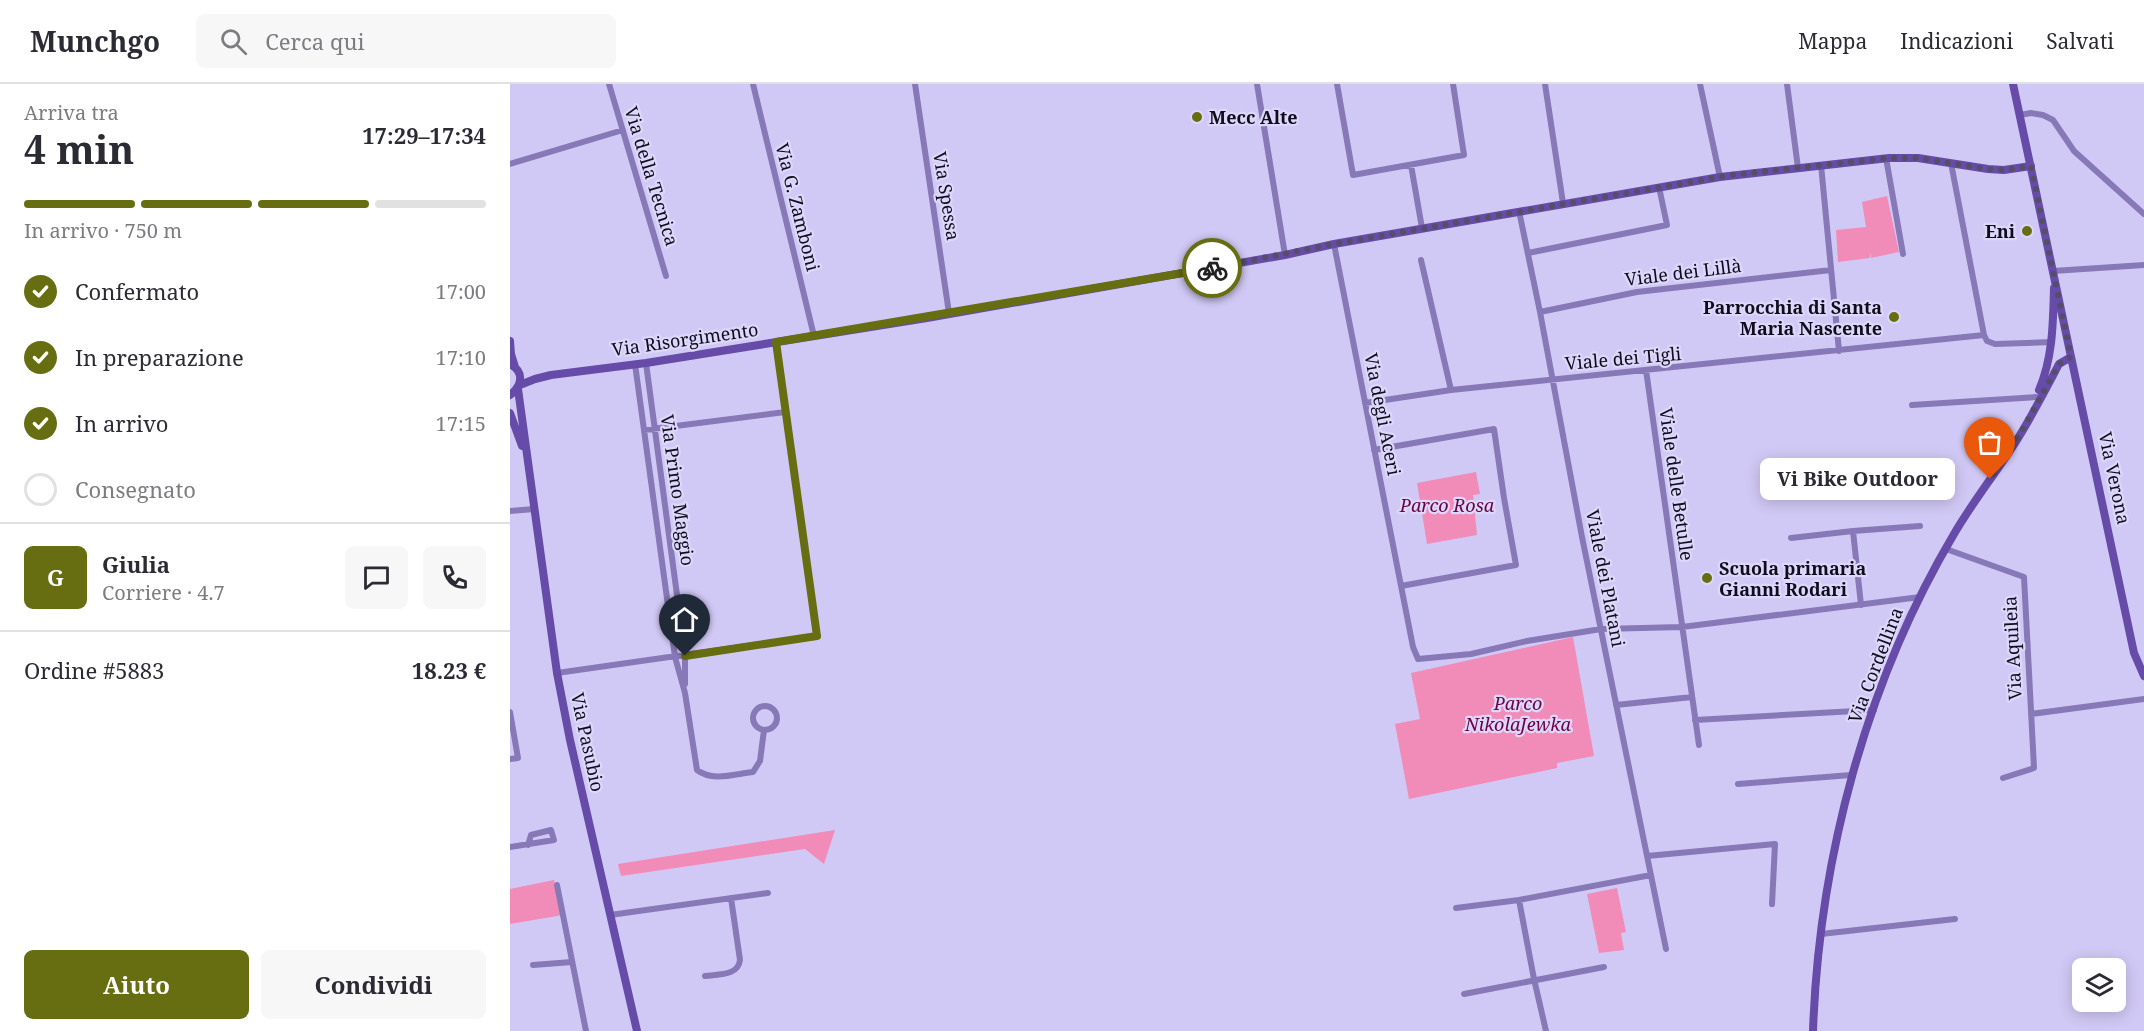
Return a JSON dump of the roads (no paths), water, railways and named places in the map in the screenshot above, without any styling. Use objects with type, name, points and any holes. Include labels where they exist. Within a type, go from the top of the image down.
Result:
[{"type":"street","name":"Via della Tecnica","points":[[609,84],[666,276]]},
{"type":"street","name":"Via G. Zamboni","points":[[753,84],[814,336]]},
{"type":"street","name":"Via Spessa","points":[[915,84],[949,314]]},
{"type":"street","points":[[1257,84],[1285,255]]},
{"type":"street","points":[[1337,84],[1353,175],[1464,155],[1453,84]]},
{"type":"street","points":[[1545,84],[1563,203]]},
{"type":"street","points":[[1701,84],[1720,177]]},
{"type":"street","points":[[1787,84],[1797,168]]},
{"type":"street","points":[[2013,84],[2054,273],[2144,264]]},
{"type":"street","points":[[2020,115],[2031,113],[2053,120],[2074,151],[2144,214]]},
{"type":"street","points":[[510,164],[623,130]]},
{"type":"street","points":[[1886,158],[1903,254]]},
{"type":"street","name":"Via Risorgimento","points":[[551,375],[646,363],[949,314],[1285,255],[1422,228],[1720,177],[1886,158],[1918,158],[2004,170],[2031,166]]},
{"type":"street","points":[[1951,163],[1984,335]]},
{"type":"street","points":[[1411,165],[1422,228]]},
{"type":"street","points":[[1821,165],[1839,351]]},
{"type":"street","points":[[1528,253],[1667,225],[1659,187]]},
{"type":"street","name":"Viale dei Platani","points":[[1519,211],[1666,949]]},
{"type":"street","name":"Via degli Aceri","points":[[1334,244],[1413,647],[1418,659],[1471,654],[1527,641],[1601,629]]},
{"type":"street","points":[[1421,260],[1451,390]]},
{"type":"street","name":"Viale dei Lillà","points":[[1540,312],[1637,292],[1831,270]]},
{"type":"street","name":"Via Cordellina","points":[[2021,433],[2045,378],[2052,342],[2054,273]]},
{"type":"street","name":"Via Verona","points":[[2054,273],[2134,653],[2144,676]]},
{"type":"street","name":"Viale dei Tigli","points":[[1365,403],[1451,390],[1984,335],[1987,341],[1995,344],[2052,342]]},
{"type":"street","points":[[510,341],[515,368],[521,378],[516,390]]},
{"type":"street","points":[[557,673],[817,636],[776,342]]},
{"type":"street","name":"Via Cordellina","points":[[1813,1031],[1814,994],[1826,900],[1851,775],[1896,648],[1954,533],[2021,433],[2059,364],[2071,357]]},
{"type":"street","name":"Via Primo Maggio","points":[[646,363],[685,656],[685,693]]},
{"type":"street","name":"Via Primo Maggio","points":[[635,364],[675,657],[685,693],[697,770],[705,776],[712,777],[753,772],[760,761],[764,730]]},
{"type":"street","points":[[515,368],[529,374],[551,375]]},
{"type":"street","name":"Viale delle Betulle","points":[[1647,370],[1699,745]]},
{"type":"street","points":[[516,390],[535,379],[551,375]]},
{"type":"street","name":"Via Pasubio","points":[[516,390],[557,673],[570,740],[637,1031]]},
{"type":"street","points":[[1912,405],[2037,397]]},
{"type":"street","points":[[644,430],[785,412]]},
{"type":"street","name":"Via Pasubio","points":[[510,413],[527,457]]},
{"type":"street","points":[[1374,450],[1494,429],[1516,565],[1401,586]]},
{"type":"street","points":[[510,512],[534,509]]},
{"type":"street","points":[[1791,538],[1920,526]]},
{"type":"street","points":[[1854,531],[1861,604]]},
{"type":"street","name":"Via Aquileia","points":[[1946,549],[2024,577],[2034,768],[2003,778]]},
{"type":"street","points":[[663,565],[673,564]]},
{"type":"street","points":[[1601,629],[1682,627],[1920,597]]},
{"type":"street","points":[[1616,705],[1692,697]]},
{"type":"street","points":[[2031,714],[2144,699]]},
{"type":"street","name":"Via Primo Maggio","points":[[764,705],[772,707],[777,715],[774,726],[764,730],[755,725],[753,716],[757,708],[764,705]]},
{"type":"street","points":[[1695,720],[1874,710]]},
{"type":"street","points":[[510,712],[512,736],[518,758],[510,759]]},
{"type":"street","points":[[1738,784],[1851,775]]},
{"type":"street","points":[[1647,856],[1775,844],[1772,904]]},
{"type":"street","points":[[510,847],[528,845]]},
{"type":"street","points":[[1456,908],[1519,900],[1651,875]]},
{"type":"street","points":[[557,885],[586,1031]]},
{"type":"street","points":[[610,915],[768,893]]},
{"type":"street","points":[[705,976],[734,971],[739,967],[731,898]]},
{"type":"street","points":[[1519,900],[1534,982],[1546,1031]]},
{"type":"street","points":[[1821,934],[1955,920]]},
{"type":"street","points":[[533,965],[572,962]]},
{"type":"street","points":[[1464,994],[1604,967]]},
{"type":"place","name":"Mecc Alte","points":[[1197,117]]},
{"type":"place","name":"Eni","points":[[2027,231]]},
{"type":"place","name":"Parrocchia di Santa Maria Nascente","points":[[1894,317]]},
{"type":"place","name":"Vi Bike Outdoor","points":[[1990,479]]},
{"type":"place","name":"Scuola primaria Gianni Rodari","points":[[1707,578]]},
{"type":"park label","name":"Parco Rosa","points":[[1447,505]]},
{"type":"park label","name":"Parco NikolaJewka","points":[[1518,713]]}]
